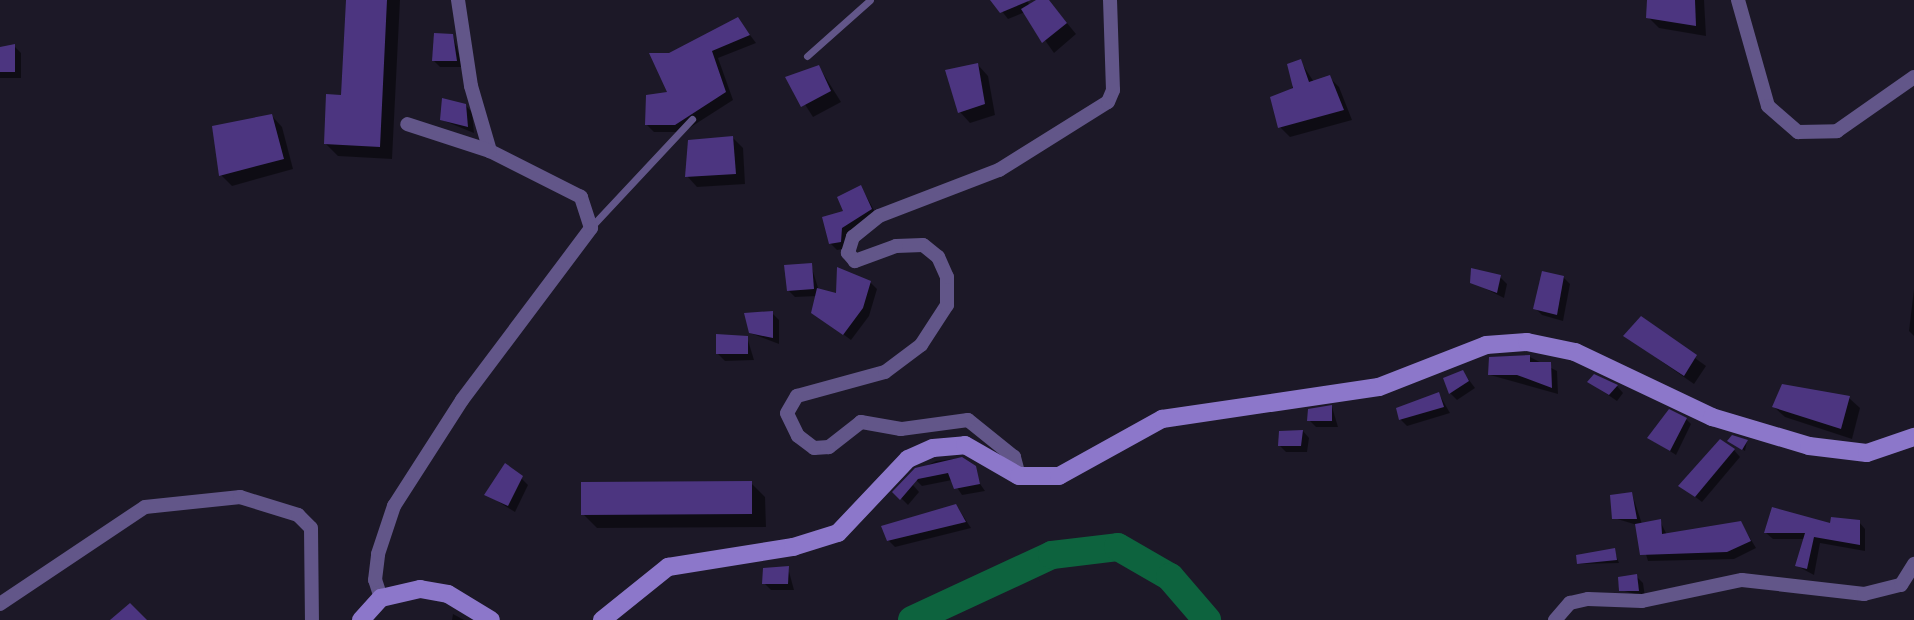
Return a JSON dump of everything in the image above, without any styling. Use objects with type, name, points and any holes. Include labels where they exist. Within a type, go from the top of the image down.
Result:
[{"type":"main road","points":[[602,620],[668,567],[793,547],[838,533],[908,459],[933,448],[965,445],[1019,476],[1059,477],[1162,419],[1379,387],[1486,345],[1527,342],[1575,352],[1712,416],[1809,446],[1867,453],[1914,438]]},
{"type":"main road","points":[[360,620],[381,597],[420,589],[449,594],[491,620]]},
{"type":"street","points":[[458,0],[471,86],[491,151]]},
{"type":"street","points":[[1019,476],[1014,457],[968,420],[901,429],[861,422],[829,447],[814,448],[798,436],[787,413],[797,396],[885,372],[921,345],[947,304],[947,277],[938,257],[923,245],[896,246],[855,261],[848,253],[853,237],[879,216],[999,170],[1108,102],[1113,90],[1110,0]]},
{"type":"street","points":[[1738,0],[1768,106],[1798,132],[1837,131],[1914,77]]},
{"type":"street","points":[[381,597],[375,580],[378,554],[394,506],[462,400],[591,228],[581,197],[491,151],[407,124]]},
{"type":"street","points":[[0,604],[145,507],[240,498],[298,515],[311,528],[312,620]]},
{"type":"street","points":[[1555,620],[1579,601],[1642,601],[1742,580],[1864,594],[1901,585],[1914,564]]},
{"type":"lane","points":[[807,56],[870,0]]},
{"type":"lane","points":[[591,228],[692,119]]},
{"type":"building","points":[[346,0],[387,0],[380,147],[324,144],[326,94],[341,95]]},
{"type":"building","points":[[990,0],[1031,0],[1000,13]]},
{"type":"building","points":[[1036,0],[1049,0],[1067,23],[1042,43],[1021,9]]},
{"type":"building","points":[[1647,0],[1695,0],[1696,26],[1646,18]]},
{"type":"building","points":[[738,17],[750,35],[712,51],[726,92],[675,125],[645,125],[646,95],[667,92],[649,53],[669,53]]},
{"type":"building","points":[[434,33],[453,34],[457,61],[432,61]]},
{"type":"building","points":[[15,44],[15,72],[0,72],[0,47]]},
{"type":"building","points":[[1301,59],[1309,82],[1330,75],[1344,110],[1278,128],[1270,97],[1293,88],[1287,64]]},
{"type":"building","points":[[978,63],[985,104],[958,113],[945,70]]},
{"type":"building","points":[[819,65],[831,91],[801,107],[785,77]]},
{"type":"building","points":[[442,98],[466,104],[468,127],[440,120]]},
{"type":"building","points":[[272,114],[284,159],[219,176],[212,126]]},
{"type":"building","points":[[733,136],[736,174],[685,177],[688,140]]},
{"type":"building","points":[[861,185],[872,209],[842,228],[841,242],[829,244],[822,217],[843,211],[837,197]]},
{"type":"building","points":[[812,263],[814,289],[787,291],[784,265]]},
{"type":"building","points":[[837,267],[871,281],[863,308],[843,335],[811,313],[817,288],[836,293]]},
{"type":"building","points":[[1471,268],[1501,275],[1497,293],[1470,283]]},
{"type":"building","points":[[1542,271],[1564,276],[1557,315],[1533,309]]},
{"type":"building","points":[[773,311],[773,338],[749,333],[744,313]]},
{"type":"building","points":[[1641,316],[1697,355],[1684,376],[1623,336]]},
{"type":"building","points":[[716,334],[748,336],[748,354],[716,354]]},
{"type":"building","points":[[1530,355],[1530,362],[1551,362],[1552,388],[1517,375],[1488,375],[1489,357]]},
{"type":"building","points":[[1463,370],[1469,381],[1449,394],[1443,378]]},
{"type":"building","points":[[1594,374],[1618,385],[1609,395],[1587,382]]},
{"type":"building","points":[[1782,384],[1850,396],[1841,429],[1772,407]]},
{"type":"building","points":[[1439,392],[1444,407],[1399,420],[1396,408]]},
{"type":"building","points":[[1332,405],[1332,421],[1307,421],[1308,409]]},
{"type":"building","points":[[1669,409],[1687,418],[1670,451],[1647,438]]},
{"type":"building","points":[[1303,430],[1301,446],[1278,446],[1279,431]]},
{"type":"building","points":[[1732,435],[1748,440],[1742,450],[1727,441]]},
{"type":"building","points":[[1720,439],[1735,449],[1695,497],[1678,486]]},
{"type":"building","points":[[962,457],[976,466],[980,484],[954,489],[948,473],[918,479],[900,500],[892,492],[915,468]]},
{"type":"building","points":[[505,463],[523,476],[508,506],[484,495]]},
{"type":"building","points":[[752,481],[752,514],[581,515],[581,482]]},
{"type":"building","points":[[1632,492],[1637,519],[1612,519],[1610,495]]},
{"type":"building","points":[[956,504],[966,522],[887,541],[881,526]]},
{"type":"building","points":[[1772,507],[1830,523],[1831,517],[1860,520],[1860,545],[1814,537],[1807,569],[1795,566],[1805,533],[1764,533]]},
{"type":"building","points":[[1661,519],[1662,534],[1741,521],[1751,541],[1727,552],[1640,555],[1635,524]]},
{"type":"building","points":[[1615,548],[1617,560],[1577,564],[1576,555]]},
{"type":"building","points":[[789,566],[788,584],[762,584],[763,568]]},
{"type":"building","points":[[1637,574],[1639,591],[1619,591],[1618,577]]},
{"type":"building","points":[[130,603],[147,620],[110,620]]},
{"type":"waterway","points":[[912,620],[1052,555],[1118,547],[1170,577],[1207,620]]}]
